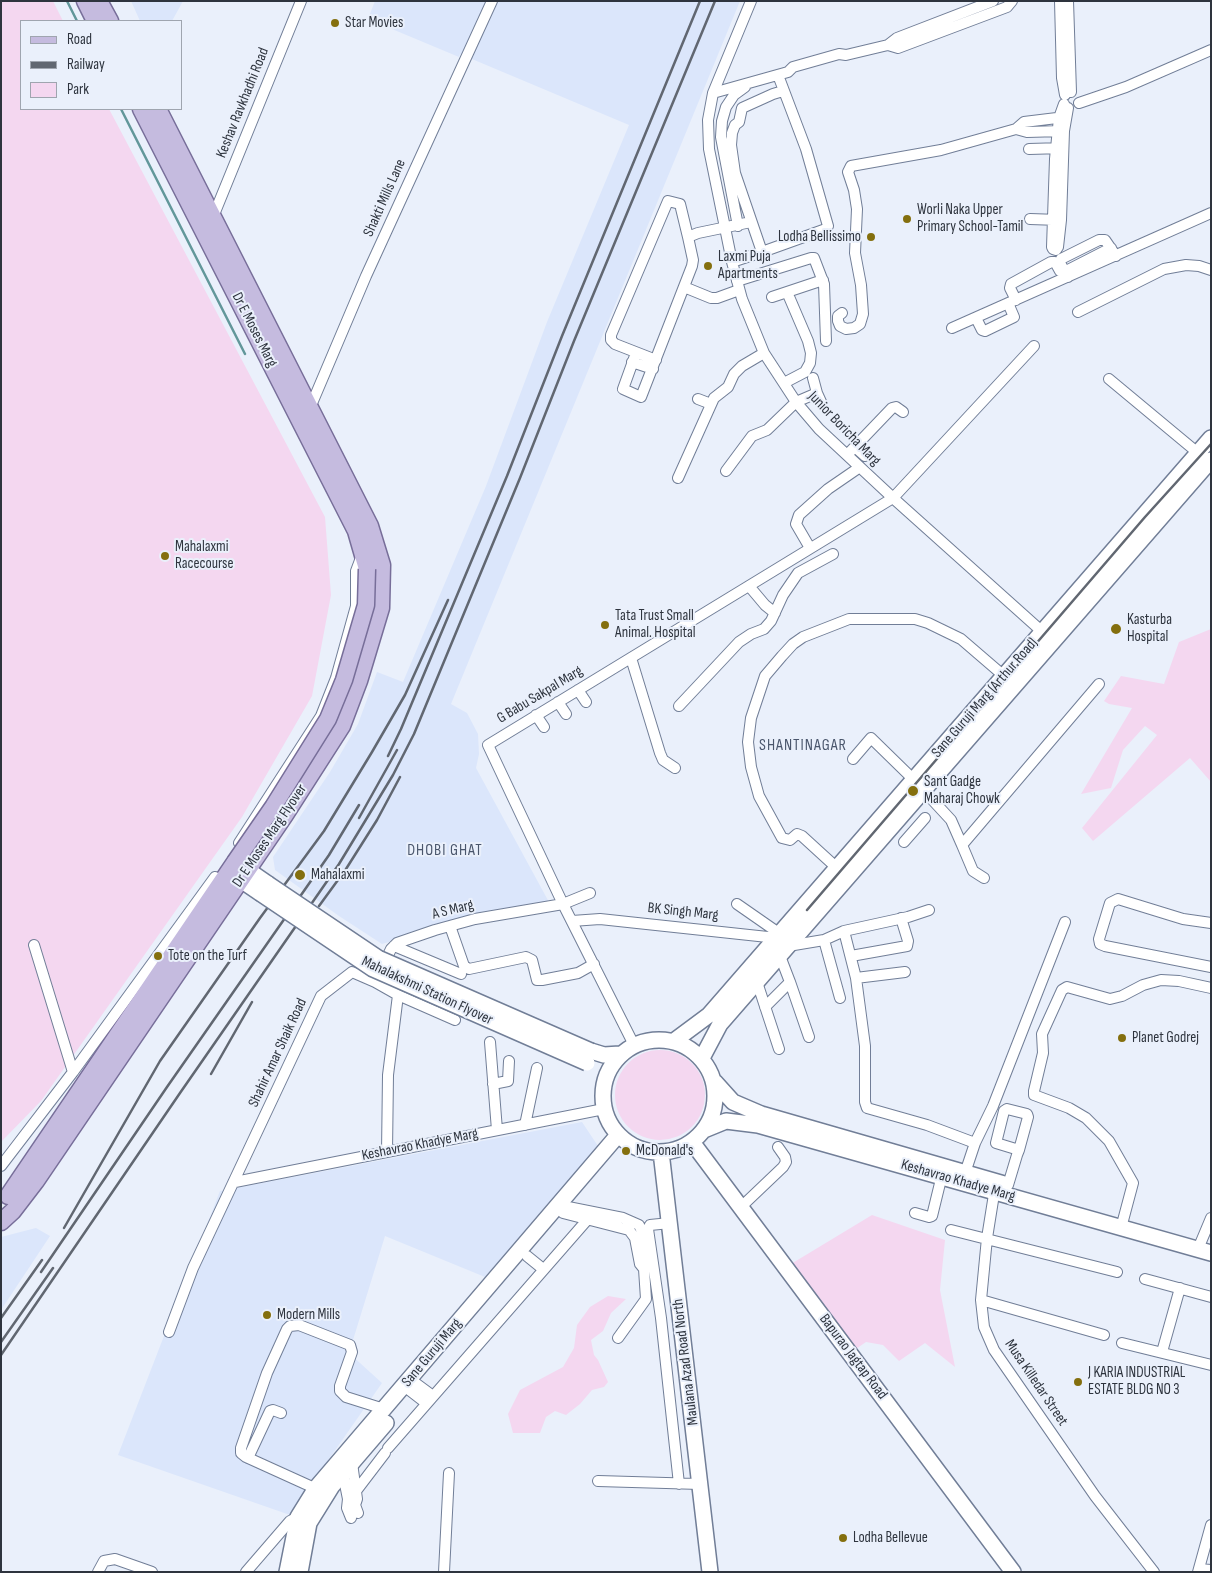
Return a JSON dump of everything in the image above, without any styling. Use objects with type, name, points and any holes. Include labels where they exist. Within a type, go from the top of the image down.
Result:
[{"type":"main road","points":[[84,1],[94,20]]},
{"type":"main road","points":[[99,1],[109,20]]},
{"type":"main road","name":"Dr E Moses Marg","points":[[142,110],[352,522],[363,552]]},
{"type":"main road","name":"Dr E Moses Marg","points":[[159,110],[310,408]]},
{"type":"main road","name":"Dr E Moses Marg Flyover","points":[[1,1222],[13,1211],[27,1181],[238,871],[342,726],[359,682],[382,608],[382,565],[370,526],[310,408]]},
{"type":"main road","name":"Sane Guruji Marg (Arthur Road)","points":[[674,1041],[733,998],[759,972],[837,868],[919,785],[1135,537],[1200,461],[1211,438]]},
{"type":"main road","name":"Dr E Moses Marg Flyover","points":[[238,871],[273,807],[328,719],[344,680],[366,605],[368,590],[367,568],[363,552]]},
{"type":"main road","name":"Sane Guruji Marg (Arthur Road)","points":[[781,944],[893,825],[919,785],[1004,676],[1048,636]]},
{"type":"main road","name":"Mahalakshmi Station Flyover","points":[[238,871],[373,970],[589,1057],[620,1054]]},
{"type":"main road","name":"Sane Guruji Marg (Arthur Road)","points":[[702,1058],[733,998]]},
{"type":"main road","points":[[655,1039],[674,1041],[689,1047],[702,1058],[710,1069],[716,1099],[713,1115],[704,1130],[692,1142],[680,1148],[651,1152],[638,1148],[622,1138],[610,1123],[604,1109],[602,1097],[604,1084],[610,1068],[620,1054],[634,1045],[655,1039]]},
{"type":"main road","name":"Mahalakshmi Station Flyover","points":[[589,1057],[604,1084]]},
{"type":"main road","name":"Keshavrao Khadye Marg","points":[[714,1082],[733,1102],[761,1114],[963,1178],[999,1186],[1205,1246]]},
{"type":"main road","name":"Keshavrao Khadye Marg","points":[[704,1130],[726,1121],[758,1125],[943,1172]]},
{"type":"main road","name":"Sane Guruji Marg","points":[[322,1491],[347,1469],[411,1385],[490,1292],[565,1210],[622,1138]]},
{"type":"main road","name":"Sane Guruji Marg","points":[[521,1258],[622,1138]]},
{"type":"main road","name":"Bapurao Jagtap Road","points":[[692,1142],[1013,1572]]},
{"type":"main road","name":"Maulana Azad Road North","points":[[661,1152],[710,1572]]},
{"type":"main road","name":"Dr E Moses Marg Flyover","points":[[3,1194],[27,1181]]},
{"type":"main road","name":"Sane Guruji Marg","points":[[304,1520],[322,1491],[384,1409],[411,1385]]},
{"type":"main road","points":[[287,1572],[304,1520]]},
{"type":"main road","points":[[300,1572],[304,1520]]},
{"type":"street","name":"Keshav Ravkhadhi Road","points":[[213,217],[301,1]]},
{"type":"street","name":"Shakti Mills Lane","points":[[310,408],[366,276],[492,1]]},
{"type":"street","name":"Junior Boricha Marg","points":[[751,1],[713,93],[708,120],[709,149],[738,286],[764,353],[796,402],[819,428],[893,498],[1048,636]]},
{"type":"street","points":[[888,46],[897,38],[993,1]]},
{"type":"street","points":[[713,93],[783,74],[794,67],[839,54],[846,55],[888,46],[898,48],[1007,7],[1012,1]]},
{"type":"street","points":[[1060,1],[1062,78],[1066,106]]},
{"type":"street","points":[[1030,218],[1057,218],[1061,132],[1066,106],[1068,1]]},
{"type":"street","points":[[842,312],[838,316],[840,326],[846,329],[854,328],[860,324],[863,314],[861,285],[855,253],[857,209],[854,190],[848,172],[849,168],[855,164],[941,150],[1016,129],[1024,122],[1066,106],[1078,95],[1079,103],[1126,87],[1211,50]]},
{"type":"street","points":[[732,262],[827,229],[828,226],[806,149],[783,91],[783,74]]},
{"type":"street","points":[[767,78],[774,97]]},
{"type":"street","points":[[738,226],[721,137],[722,121],[726,107],[734,95],[751,82]]},
{"type":"street","points":[[762,252],[735,173],[731,145],[732,132],[735,125],[739,122],[742,108],[774,97],[783,91]]},
{"type":"street","points":[[1016,129],[1027,132],[1061,132]]},
{"type":"street","points":[[709,149],[723,147]]},
{"type":"street","points":[[1029,149],[1060,148]]},
{"type":"street","points":[[714,176],[728,174]]},
{"type":"street","points":[[634,357],[623,389],[642,396],[654,365],[684,287],[693,263],[680,204],[668,200],[610,337],[615,344],[634,357],[654,365]]},
{"type":"street","points":[[720,204],[733,201]]},
{"type":"street","points":[[952,328],[1012,302],[1113,252],[1211,214]]},
{"type":"street","points":[[688,237],[751,222]]},
{"type":"street","points":[[1066,275],[1060,262],[1061,258],[1102,240],[1105,240],[1113,252]]},
{"type":"street","points":[[684,287],[712,298],[717,298],[738,286],[811,258],[816,260],[825,288],[826,341]]},
{"type":"street","points":[[976,318],[982,330],[985,331],[1014,317],[1011,285],[1051,262],[1056,264],[1066,275]]},
{"type":"street","points":[[1078,312],[1164,269],[1186,265],[1199,266],[1211,270]]},
{"type":"street","points":[[772,297],[823,280]]},
{"type":"street","points":[[784,383],[804,372],[810,363],[811,353],[787,292]]},
{"type":"street","name":"G Babu Sakpal Marg","points":[[634,1045],[563,904],[488,745],[893,498],[1034,346]]},
{"type":"street","points":[[678,478],[711,404],[718,394],[728,387],[734,374],[742,366],[764,353]]},
{"type":"street","points":[[813,378],[822,404]]},
{"type":"street","points":[[1109,379],[1200,461]]},
{"type":"street","points":[[726,472],[752,436],[767,430],[796,402],[817,393]]},
{"type":"street","points":[[698,399],[711,404]]},
{"type":"street","points":[[847,455],[892,408],[896,407],[903,412]]},
{"type":"street","points":[[855,447],[865,456]]},
{"type":"street","points":[[810,548],[796,524],[800,515],[828,490],[860,468]]},
{"type":"street","points":[[1,1166],[73,1072],[227,862],[321,716],[336,678],[356,606],[356,571],[363,552]]},
{"type":"street","points":[[679,706],[739,642],[751,634],[764,629],[771,621],[783,595],[798,573],[833,554]]},
{"type":"street","points":[[789,561],[798,573]]},
{"type":"street","points":[[749,586],[765,605],[775,613]]},
{"type":"street","points":[[837,868],[800,834],[797,834],[790,840],[782,838],[759,796],[748,742],[751,718],[765,676],[782,656],[793,644],[803,637],[849,619],[915,619],[962,639],[1004,676]]},
{"type":"street","points":[[631,658],[660,754],[663,760],[675,768]]},
{"type":"street","points":[[962,845],[1100,684]]},
{"type":"street","points":[[578,690],[586,702]]},
{"type":"street","points":[[558,702],[566,714]]},
{"type":"street","points":[[536,715],[544,728]]},
{"type":"street","points":[[853,759],[870,738],[919,785],[951,820],[973,871],[984,878]]},
{"type":"street","points":[[893,825],[906,840],[925,818]]},
{"type":"street","name":"A S Marg","points":[[394,946],[398,943],[475,919],[563,904],[590,894]]},
{"type":"street","points":[[1211,923],[1183,919],[1118,899],[1110,903],[1099,939],[1100,944],[1105,946],[1211,966]]},
{"type":"street","points":[[737,904],[781,944],[790,982],[809,1037]]},
{"type":"street","name":"BK Singh Marg","points":[[572,921],[600,919],[781,944],[824,940],[844,931],[929,910]]},
{"type":"street","points":[[851,956],[907,946],[908,942],[901,918]]},
{"type":"street","points":[[963,1178],[975,1143],[994,1106],[1066,922]]},
{"type":"street","points":[[450,926],[464,966],[469,969],[526,957],[532,960],[537,980],[542,980],[578,973],[594,964]]},
{"type":"street","points":[[844,931],[856,978],[866,1046],[865,1102],[867,1108],[927,1125],[975,1143]]},
{"type":"street","points":[[824,940],[840,998]]},
{"type":"street","points":[[34,945],[73,1072]]},
{"type":"street","points":[[455,1020],[398,995],[375,982],[394,946],[461,974]]},
{"type":"street","name":"Shahir Amar Shaik Road","points":[[235,1182],[321,996],[352,972],[375,982]]},
{"type":"street","points":[[759,972],[765,1007],[779,1049]]},
{"type":"street","points":[[856,978],[905,972]]},
{"type":"street","points":[[1123,1223],[1133,1183],[1109,1141],[1086,1118],[1069,1108],[1034,1095],[1044,1053],[1042,1034],[1062,990],[1067,988],[1110,999],[1122,996],[1142,984],[1161,980],[1179,981],[1211,988]]},
{"type":"street","points":[[765,1007],[790,982]]},
{"type":"street","points":[[387,1152],[388,1075],[398,995]]},
{"type":"street","points":[[490,1042],[496,1130]]},
{"type":"street","points":[[493,1084],[508,1081],[509,1061]]},
{"type":"street","points":[[525,1125],[537,1068]]},
{"type":"street","name":"Keshavrao Khadye Marg","points":[[235,1182],[604,1109]]},
{"type":"street","points":[[741,1207],[783,1167],[786,1162],[785,1157],[778,1147]]},
{"type":"street","name":"Musa Killedar Street","points":[[1019,1150],[999,1186],[987,1238],[981,1300],[984,1327],[994,1350],[1095,1496],[1154,1572]]},
{"type":"street","points":[[915,1213],[932,1216],[943,1172]]},
{"type":"street","points":[[169,1332],[194,1268],[235,1182]]},
{"type":"street","points":[[565,1210],[588,1219],[629,1230],[635,1238],[640,1264],[644,1269]]},
{"type":"street","points":[[565,1210],[623,1218],[640,1225],[644,1236],[647,1262],[644,1269],[646,1298],[618,1338]]},
{"type":"street","points":[[1205,1246],[1211,1218]]},
{"type":"street","points":[[356,1491],[430,1400],[588,1219]]},
{"type":"street","points":[[670,1223],[650,1225],[648,1228],[661,1318],[679,1484]]},
{"type":"street","points":[[951,1230],[1117,1272]]},
{"type":"street","points":[[521,1258],[543,1269]]},
{"type":"street","points":[[1145,1279],[1211,1297]]},
{"type":"street","points":[[1162,1352],[1180,1288]]},
{"type":"street","points":[[981,1300],[1104,1335]]},
{"type":"street","points":[[661,1318],[681,1322]]},
{"type":"street","points":[[662,1330],[681,1322]]},
{"type":"street","points":[[322,1491],[248,1458],[242,1453],[241,1448],[267,1373],[287,1329],[290,1326],[300,1325],[350,1345],[352,1352],[340,1391],[346,1397],[384,1409]]},
{"type":"street","points":[[1122,1342],[1211,1364]]},
{"type":"street","points":[[668,1383],[688,1381]]},
{"type":"street","points":[[411,1385],[430,1400]]},
{"type":"street","points":[[248,1458],[270,1410],[282,1413]]},
{"type":"street","points":[[347,1469],[356,1491],[357,1499],[354,1515],[347,1508],[347,1469]]},
{"type":"street","points":[[444,1572],[449,1473]]},
{"type":"street","points":[[598,1481],[700,1484]]},
{"type":"street","name":"Sane Guruji Marg","points":[[246,1572],[290,1521],[304,1520]]},
{"type":"street","points":[[1211,1525],[1199,1570],[1211,1570]]},
{"type":"street","points":[[98,1572],[104,1561],[115,1559],[152,1572]]},
{"type":"shaded area","points":[[131,1],[183,1],[173,20],[140,20]]},
{"type":"shaded area","points":[[375,1],[740,1],[451,704],[467,713],[478,734],[479,754],[476,768],[550,904],[450,924],[382,944],[275,870],[273,857],[330,772],[358,724],[377,672],[403,682],[486,486],[547,322],[629,125],[460,54],[459,57],[368,19]]},
{"type":"shaded area","name":"Modern Mills","points":[[582,1122],[598,1146],[485,1277],[385,1236],[349,1353],[382,1383],[290,1515],[118,1455],[220,1191]]},
{"type":"shaded area","points":[[36,1228],[50,1236],[1,1310],[1,1237]]},
{"type":"green space","name":"Mahalaxmi Racecourse","points":[[1,1],[53,1],[62,20],[20,20],[20,110],[110,110],[325,517],[331,595],[312,696],[242,817],[41,1101],[1,1142]]},
{"type":"green space","points":[[1211,629],[1211,782],[1190,758],[1093,841],[1082,828],[1157,735],[1145,726],[1123,750],[1111,788],[1081,794],[1132,708],[1109,704],[1104,701],[1121,676],[1164,684],[1179,642]]},
{"type":"green space","points":[[660,1050],[677,1053],[692,1063],[702,1078],[705,1095],[702,1112],[692,1127],[677,1137],[660,1140],[643,1137],[628,1127],[618,1112],[615,1095],[618,1078],[628,1063],[643,1053]]},
{"type":"green space","points":[[872,1215],[945,1240],[940,1290],[955,1367],[925,1343],[899,1361],[883,1345],[866,1342],[850,1353],[786,1267]]},
{"type":"green space","points":[[608,1296],[626,1299],[611,1313],[603,1331],[591,1340],[594,1355],[608,1382],[604,1387],[592,1390],[580,1404],[566,1415],[555,1411],[546,1417],[540,1433],[513,1433],[508,1414],[520,1390],[563,1367],[574,1348],[577,1325],[590,1307]]},
{"type":"waterway","points":[[67,1],[76,20]]},
{"type":"waterway","points":[[122,110],[245,354]]},
{"type":"railway","points":[[388,756],[507,476],[562,336],[700,1]]},
{"type":"railway","points":[[1,1355],[339,864],[393,775],[414,734],[715,1]]},
{"type":"railway","points":[[807,910],[1145,517],[1211,444]]},
{"type":"railway","points":[[64,1228],[160,1061],[260,918],[324,831],[405,695],[448,600]]},
{"type":"railway","points":[[359,818],[397,750]]},
{"type":"railway","points":[[319,906],[346,869],[377,820],[400,777]]},
{"type":"railway","points":[[41,1272],[329,855],[359,805]]},
{"type":"railway","points":[[211,1074],[252,1002]]},
{"type":"railway","points":[[1,1318],[42,1260]]},
{"type":"railway","points":[[1,1342],[53,1268]]},
{"type":"place","name":"Star Movies","points":[[335,23]]},
{"type":"place","name":"Worli Naka Upper Primary School-Tamil","points":[[907,219]]},
{"type":"place","name":"Lodha Bellissimo","points":[[871,237]]},
{"type":"place","name":"Laxmi Puja Apartments","points":[[708,266]]},
{"type":"place","name":"Mahalaxmi Racecourse","points":[[165,556]]},
{"type":"place","name":"Tata Trust Small Animal. Hospital","points":[[605,625]]},
{"type":"place","name":"Kasturba Hospital","points":[[1116,629]]},
{"type":"place","name":"Sant Gadge Maharaj Chowk","points":[[913,791]]},
{"type":"place","name":"Mahalaxmi","points":[[300,875]]},
{"type":"place","name":"Tote on the Turf","points":[[158,956]]},
{"type":"place","name":"Planet Godrej","points":[[1122,1038]]},
{"type":"place","name":"McDonald's","points":[[626,1151]]},
{"type":"place","name":"Modern Mills","points":[[267,1315]]},
{"type":"place","name":"J KARIA INDUSTRIAL ESTATE BLDG NO 3","points":[[1078,1382]]},
{"type":"place","name":"Lodha Bellevue","points":[[843,1538]]},
{"type":"district","name":"SHANTINAGAR","points":[[803,746]]},
{"type":"district","name":"DHOBI GHAT","points":[[445,851]]}]
